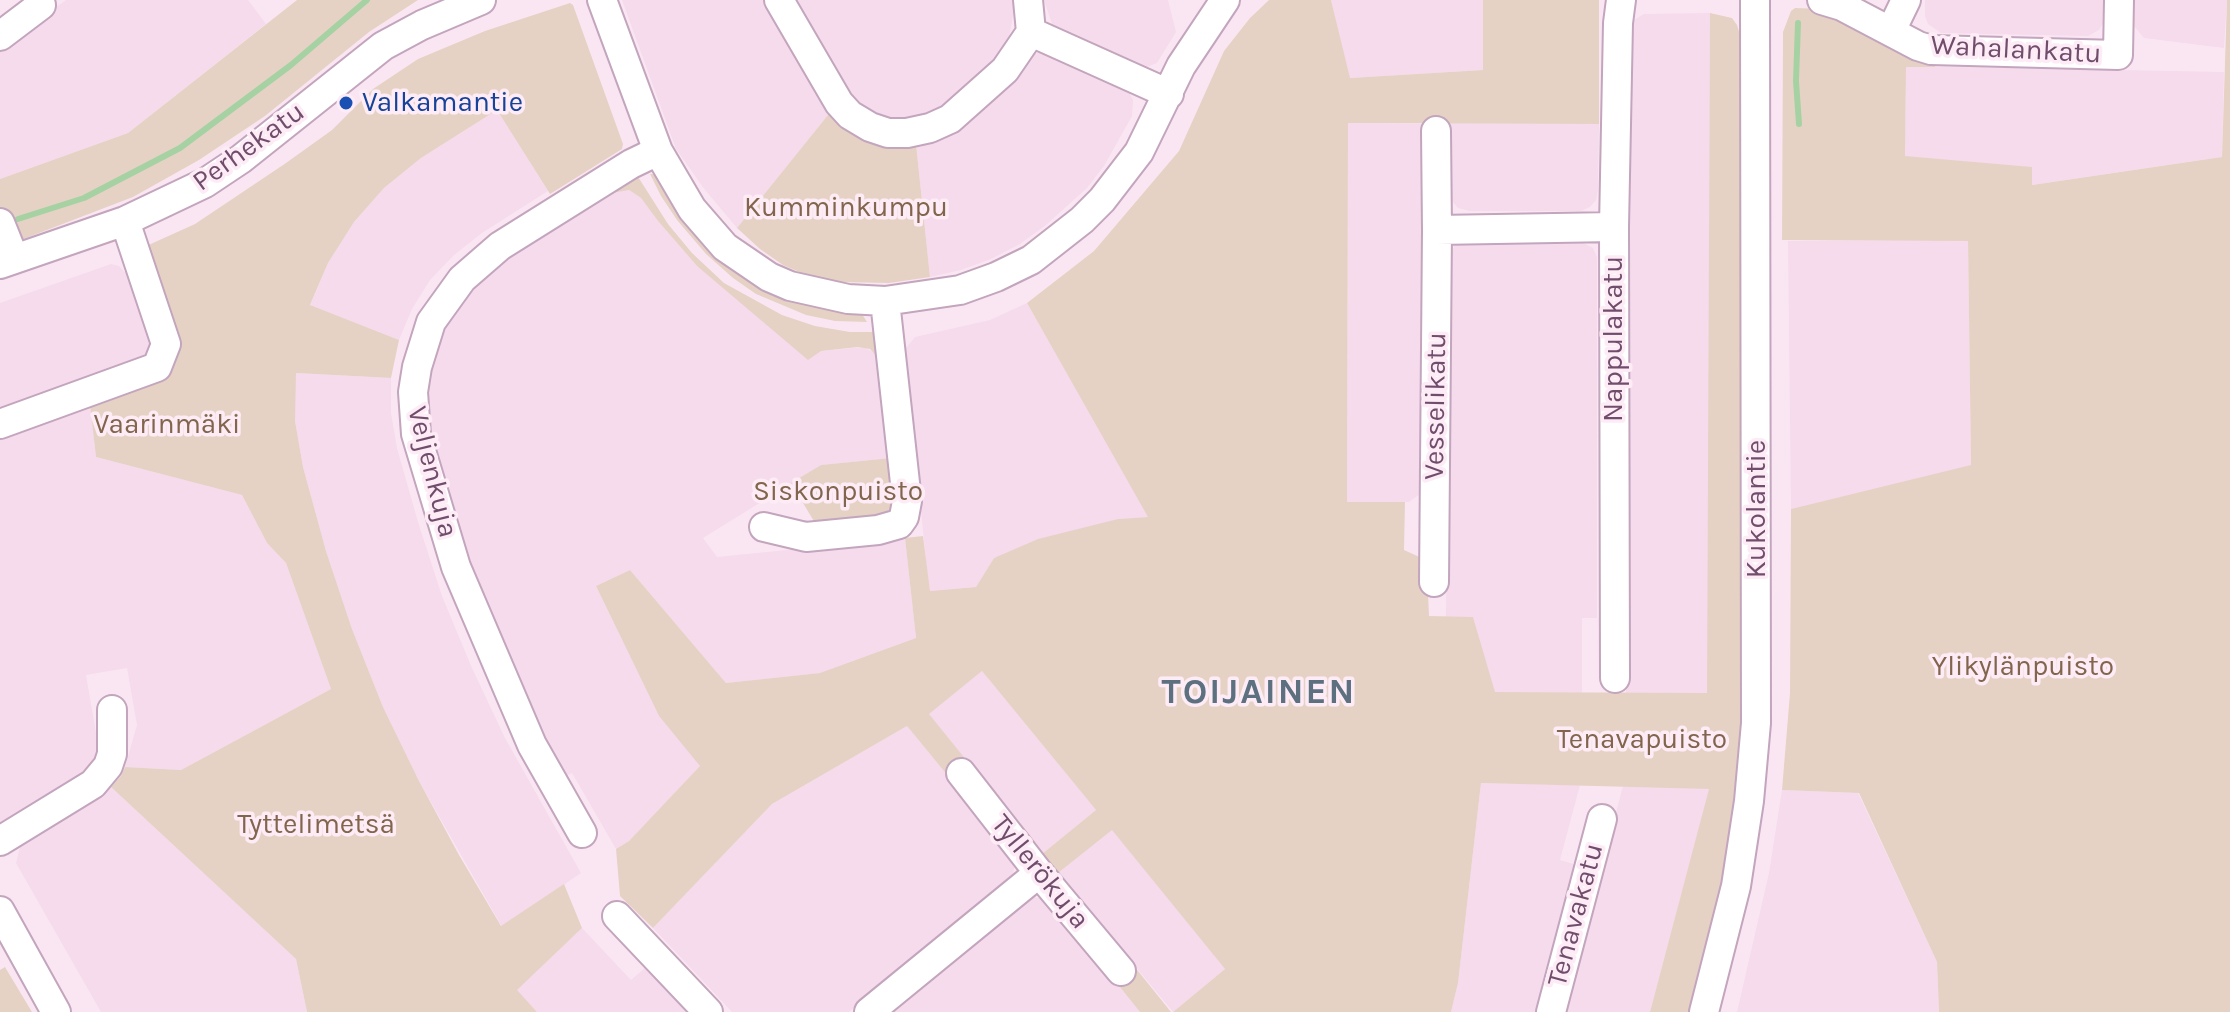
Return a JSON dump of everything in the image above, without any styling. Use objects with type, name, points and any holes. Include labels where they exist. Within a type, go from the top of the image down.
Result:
[{"type":"street","name":"Perhekatu","points":[[7,261],[125,221],[205,183],[241,159],[383,46],[422,25],[481,0]]},
{"type":"street","points":[[602,0],[658,151],[692,209],[725,247],[769,277],[809,292],[885,301],[960,290],[1031,260],[1059,240],[1102,200],[1139,152],[1198,38],[1225,0]]},
{"type":"street","points":[[779,0],[839,103],[850,115],[888,133],[930,128],[950,119],[969,105],[1005,70],[1031,32],[1028,0]]},
{"type":"street","name":"Nappulakatu","points":[[1615,678],[1614,227],[1621,0]]},
{"type":"street","name":"Kukolantie","points":[[1704,1012],[1736,886],[1749,801],[1756,723],[1755,0]]},
{"type":"street","name":"Wahalankatu","points":[[1822,0],[1842,6],[1931,50],[2118,55],[2119,0]]},
{"type":"street","points":[[1891,31],[1906,0]]},
{"type":"street","points":[[0,36],[41,5]]},
{"type":"street","points":[[1031,32],[1169,94]]},
{"type":"street","name":"Vesselikatu","points":[[1434,582],[1436,131]]},
{"type":"street","name":"Veljenkuja","points":[[582,833],[532,745],[456,567],[416,434],[413,392],[431,322],[462,279],[500,246],[631,164],[658,151]]},
{"type":"street","points":[[0,424],[157,367],[166,344],[125,221]]},
{"type":"street","points":[[0,223],[7,261]]},
{"type":"street","points":[[1437,230],[1614,227]]},
{"type":"street","points":[[764,527],[806,537],[878,530],[894,526],[904,517],[907,501],[885,301]]},
{"type":"street","points":[[0,841],[93,784],[100,776],[112,754],[112,710]]},
{"type":"street","name":"Tyllerökuja","points":[[961,773],[1121,971]]},
{"type":"street","name":"Tenavakatu","points":[[1551,1012],[1602,819]]},
{"type":"street","points":[[869,1012],[1039,873]]},
{"type":"street","points":[[0,911],[56,1012]]},
{"type":"street","points":[[617,916],[708,1012]]},
{"type":"shaded area","points":[[66,0],[248,0],[266,24],[128,133],[0,179],[0,47]]},
{"type":"shaded area","points":[[622,0],[765,0],[832,110],[737,228],[676,149]]},
{"type":"shaded area","points":[[793,0],[1015,0],[1015,5],[1009,38],[994,66],[946,107],[920,119],[892,119],[865,108],[846,88]]},
{"type":"shaded area","points":[[1044,0],[1168,0],[1176,32],[1157,63],[1142,69],[1059,30],[1052,24]]},
{"type":"shaded area","points":[[1331,0],[1483,0],[1483,70],[1349,78]]},
{"type":"shaded area","points":[[1925,0],[2106,0],[2105,20],[2099,30],[2088,36],[1941,33],[1928,24]]},
{"type":"shaded area","points":[[2132,0],[2227,0],[2224,48],[2144,38],[2134,26]]},
{"type":"shaded area","points":[[1710,13],[1708,693],[1626,693],[1628,34],[1634,20],[1644,14]]},
{"type":"shaded area","points":[[1044,51],[1129,92],[1133,100],[1132,116],[1104,166],[1087,188],[1046,225],[1020,244],[991,259],[930,277],[916,144],[961,126],[1007,88],[1029,56]]},
{"type":"shaded area","points":[[1906,66],[2224,72],[2222,157],[2031,185],[2032,168],[1905,157]]},
{"type":"shaded area","points":[[497,110],[548,191],[482,233],[454,255],[430,280],[412,309],[399,340],[310,306],[328,263],[354,222],[384,188],[421,158]]},
{"type":"shaded area","points":[[1348,123],[1424,124],[1423,484],[1420,494],[1409,502],[1347,502]]},
{"type":"shaded area","points":[[1448,123],[1599,124],[1596,200],[1581,211],[1469,211],[1458,208],[1450,199],[1448,190]]},
{"type":"shaded area","points":[[620,190],[629,190],[641,198],[697,266],[821,351],[864,347],[880,360],[891,458],[821,465],[703,538],[717,557],[905,538],[916,638],[821,673],[726,683],[630,570],[596,586],[659,716],[701,766],[629,841],[616,849],[572,773],[566,776],[530,708],[497,635],[467,557],[432,439],[427,396],[428,374],[444,326],[459,302],[478,281],[501,263]]},
{"type":"shaded area","points":[[1968,240],[1971,466],[1791,509],[1788,241]]},
{"type":"shaded area","points":[[1469,241],[1582,242],[1593,248],[1597,257],[1597,618],[1582,618],[1582,693],[1494,692],[1473,617],[1446,617],[1448,262],[1454,246]]},
{"type":"shaded area","points":[[111,264],[119,266],[130,278],[152,343],[145,357],[0,412],[0,303]]},
{"type":"shaded area","points":[[1027,303],[1149,517],[1118,519],[994,558],[976,587],[929,591],[905,349],[915,337],[990,320]]},
{"type":"shaded area","points":[[295,373],[391,378],[391,413],[397,448],[442,596],[505,738],[581,873],[502,927],[419,781],[383,707],[352,629],[303,467],[295,421]]},
{"type":"shaded area","points":[[90,405],[96,457],[242,495],[267,543],[286,563],[331,689],[181,770],[125,767],[137,725],[127,668],[86,675],[99,750],[94,768],[7,823],[0,823],[0,438]]},
{"type":"shaded area","points":[[982,671],[1096,810],[1042,854],[928,714]]},
{"type":"shaded area","points":[[907,726],[1011,853],[1015,864],[1012,878],[849,1012],[732,1012],[653,928],[772,804]]},
{"type":"shaded area","points":[[1481,783],[1580,785],[1560,860],[1577,865],[1538,1012],[1451,1012],[1458,983]]},
{"type":"shaded area","points":[[1623,786],[1710,788],[1650,1012],[1563,1012]]},
{"type":"shaded area","points":[[111,787],[296,959],[307,1012],[101,1012],[16,863],[20,847],[26,842]]},
{"type":"shaded area","points":[[1782,790],[1858,793],[1937,962],[1939,1012],[1737,1012],[1769,873]]},
{"type":"shaded area","points":[[1112,829],[1225,969],[1173,1012],[1058,873]]},
{"type":"shaded area","points":[[1032,897],[1043,898],[1052,904],[1140,1012],[886,1012]]},
{"type":"shaded area","points":[[582,928],[631,980],[645,968],[687,1012],[537,1012],[516,990]]},
{"type":"green space","points":[[297,0],[418,0],[369,32],[265,116],[199,160],[133,197],[0,248],[0,179],[128,133]]},
{"type":"green space","name":"Tenavapuisto","points":[[1269,0],[1331,0],[1350,78],[1483,70],[1483,0],[1599,0],[1599,124],[1348,123],[1347,502],[1405,502],[1404,550],[1424,559],[1429,616],[1473,617],[1495,692],[1707,693],[1710,13],[1732,18],[1737,25],[1740,35],[1747,660],[1733,837],[1694,1012],[1650,1012],[1709,789],[1481,783],[1458,983],[1451,1012],[1173,1012],[1225,969],[1112,830],[1058,873],[1042,854],[1096,810],[982,671],[929,714],[967,761],[948,776],[907,726],[772,804],[653,928],[620,896],[616,849],[629,841],[700,766],[659,716],[596,586],[630,570],[726,683],[820,673],[916,638],[905,538],[923,536],[930,591],[976,587],[994,558],[1038,539],[1118,519],[1148,517],[1027,303],[1094,251],[1179,151],[1224,51]]},
{"type":"green space","name":"Ylikylänpuisto","points":[[2227,0],[2230,0],[2230,1012],[1939,1012],[1937,962],[1859,793],[1782,790],[1790,693],[1791,509],[1971,465],[1968,241],[1782,240],[1783,32],[1795,8],[1823,9],[1936,60],[1935,67],[1906,67],[1905,156],[2032,167],[2032,185],[2222,157]]},
{"type":"green space","points":[[570,3],[623,144],[622,149],[550,194],[497,110],[421,158],[384,188],[354,222],[328,263],[310,305],[399,340],[391,378],[296,373],[295,421],[303,467],[326,551],[352,629],[383,707],[459,855],[501,926],[564,884],[582,928],[517,990],[537,1012],[307,1012],[296,959],[111,787],[125,767],[181,770],[331,689],[286,563],[267,543],[242,495],[96,457],[90,405],[171,368],[177,356],[176,344],[144,247],[195,224],[286,163],[332,130],[373,89],[418,59],[485,31]]},
{"type":"green space","name":"Kumminkumpu","points":[[832,110],[916,144],[930,277],[889,283],[841,282],[811,277],[783,265],[737,228]]},
{"type":"green space","points":[[635,172],[668,224],[692,253],[724,283],[782,315],[815,326],[850,332],[879,332],[880,360],[870,349],[858,347],[821,351],[808,360],[697,266],[641,198],[629,190],[612,193],[565,223],[562,217]]},
{"type":"green space","points":[[650,174],[656,174],[793,301],[862,314],[867,322],[835,321],[806,315],[756,294],[706,254],[677,220]]},
{"type":"green space","name":"Siskonpuisto","points":[[891,458],[894,508],[886,516],[815,523],[791,483],[821,465]]},
{"type":"green space","points":[[1134,966],[1171,1012],[1140,1012],[1115,981]]},
{"type":"green space","points":[[5,967],[32,1012],[0,1012],[0,970]]},
{"type":"waterway","points":[[18,219],[84,198],[180,148],[291,65],[367,0]]},
{"type":"waterway","points":[[1798,23],[1796,81],[1799,124]]},
{"type":"place","name":"Valkamantie","points":[[346,103]]},
{"type":"district","name":"TOIJAINEN","points":[[1259,693]]},
{"type":"park label","name":"Vaarinmäki","points":[[167,425]]},
{"type":"park label","name":"Tyttelimetsä","points":[[316,825]]}]
